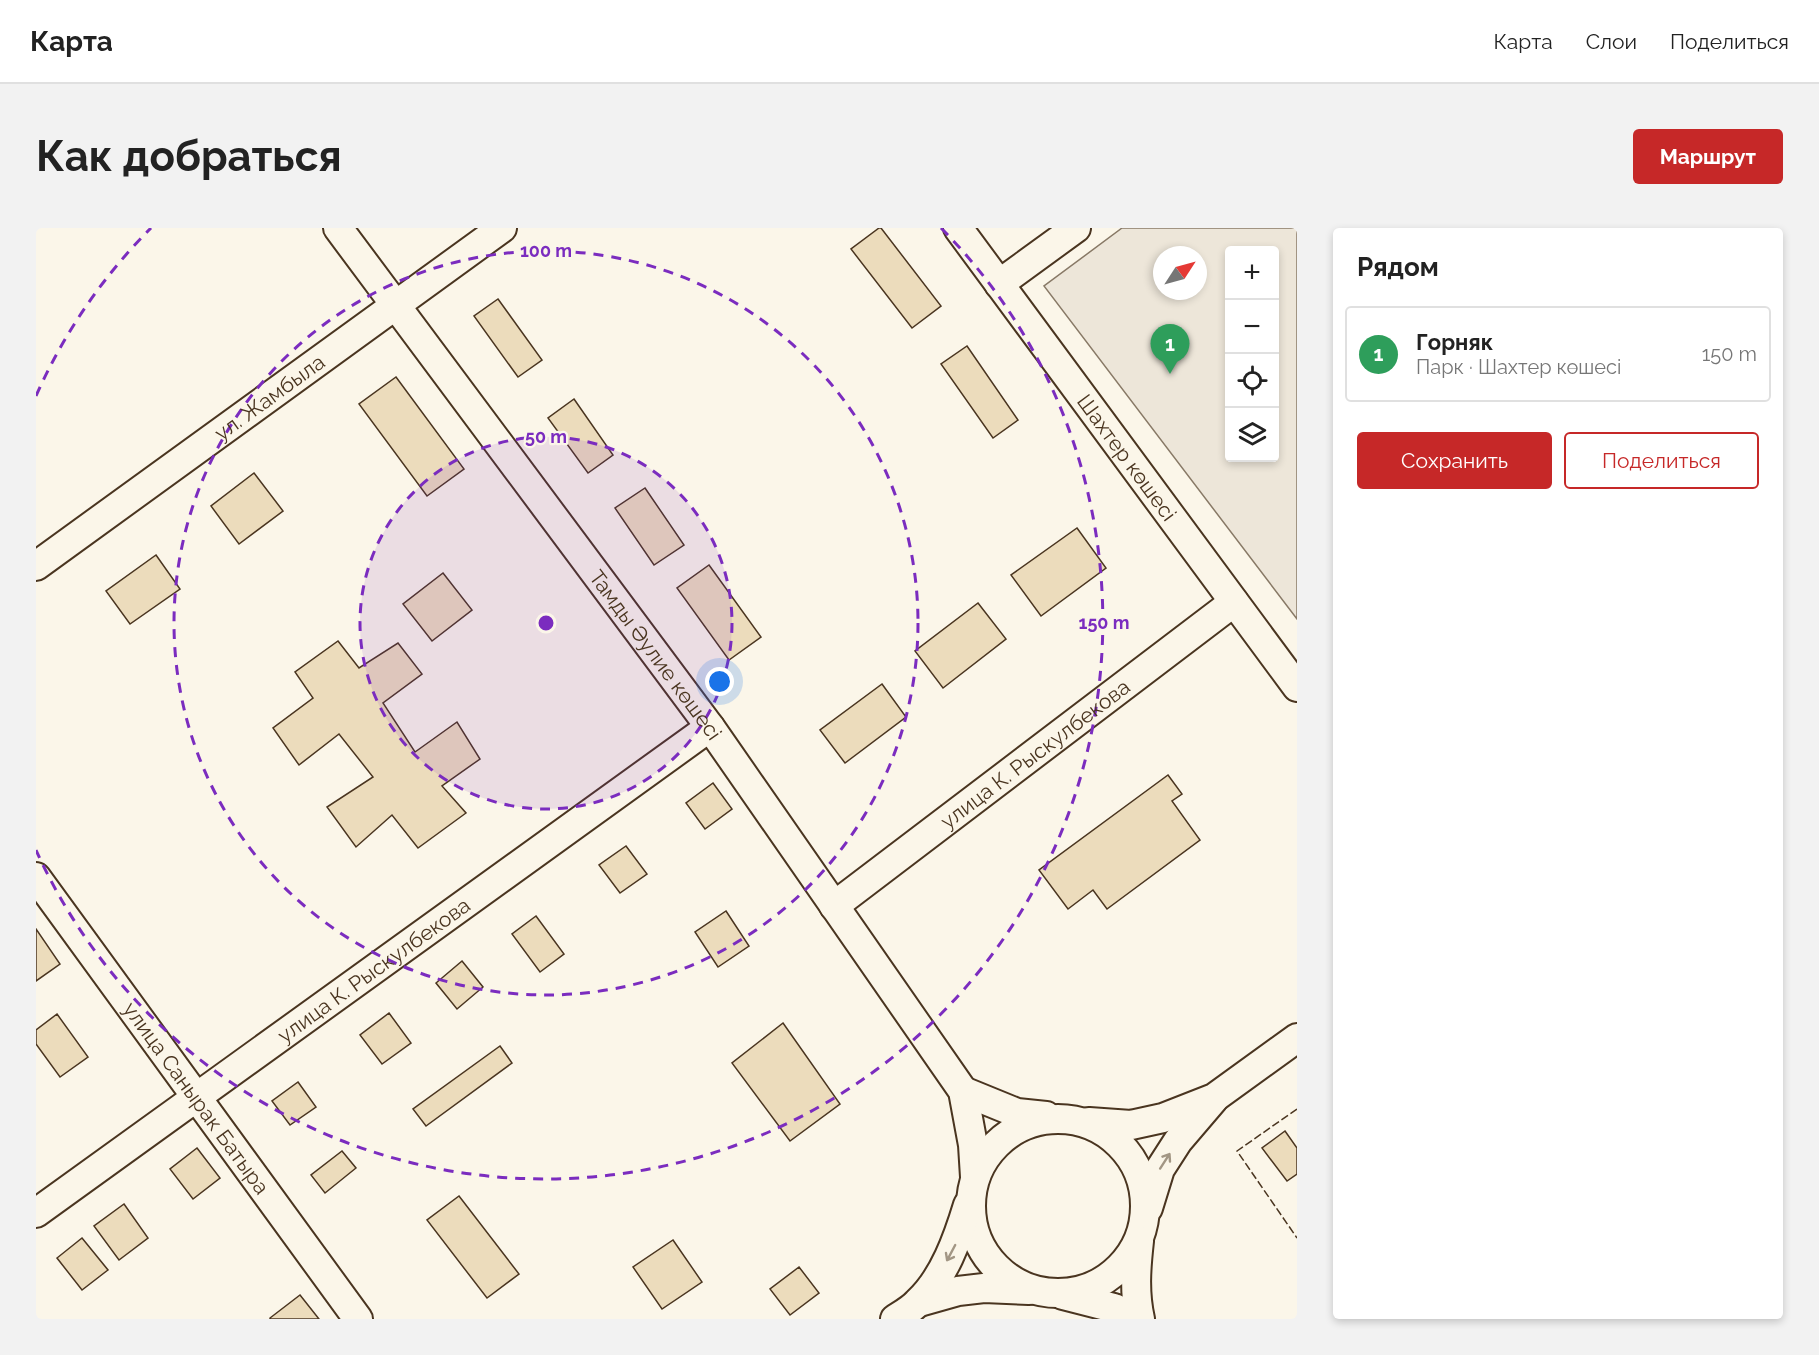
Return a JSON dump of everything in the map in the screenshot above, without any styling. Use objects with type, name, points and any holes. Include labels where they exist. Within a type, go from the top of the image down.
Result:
[{"type":"street","name":"Тамды Әулие көшесі","points":[[338,228],[710,727],[963,1091]]},
{"type":"street","name":"ул. Жамбыла","points":[[36,567],[501,228]]},
{"type":"street","name":"Шахтер көшесі","points":[[958,228],[1297,687]]},
{"type":"street","points":[[999,284],[1076,228]]},
{"type":"street","name":"улица К. Рыскулбекова","points":[[834,906],[1234,602]]},
{"type":"street","name":"улица К. Рыскулбекова","points":[[36,1213],[710,727]]},
{"type":"street","name":"улица Санырак Батыра","points":[[36,877],[358,1319]]},
{"type":"street","points":[[919,1302],[958,1291],[975,1289],[1045,1292],[1083,1290],[1107,1279],[1126,1262],[1142,1227],[1160,1169],[1178,1141],[1214,1098],[1297,1038]]},
{"type":"street","points":[[963,1091],[990,1104],[1017,1113],[1131,1125],[1163,1118],[1214,1098]]},
{"type":"street","points":[[963,1091],[973,1145],[973,1229],[986,1256],[1006,1277],[1045,1292],[1114,1308],[1138,1319]]},
{"type":"street","points":[[895,1319],[919,1302],[941,1271],[957,1242],[973,1188],[988,1153],[1008,1133],[1034,1121],[1073,1120],[1111,1136],[1131,1158],[1143,1186],[1142,1227],[1135,1275],[1138,1319]]},
{"type":"shaded area","points":[[1122,228],[1297,228],[1297,619],[1044,286]]},
{"type":"building","points":[[879,228],[941,306],[912,328],[851,249]]},
{"type":"building","points":[[498,299],[542,360],[518,377],[474,316]]},
{"type":"building","points":[[967,346],[1018,420],[993,438],[941,364]]},
{"type":"building","points":[[396,377],[464,469],[427,496],[359,404]]},
{"type":"building","points":[[574,399],[613,455],[588,473],[548,418]]},
{"type":"building","points":[[254,473],[283,511],[239,544],[211,506]]},
{"type":"building","points":[[645,488],[684,545],[654,565],[615,508]]},
{"type":"building","points":[[1077,528],[1106,568],[1041,616],[1011,575]]},
{"type":"building","points":[[156,555],[180,589],[130,624],[106,591]]},
{"type":"building","points":[[709,565],[761,637],[729,660],[677,588]]},
{"type":"building","points":[[443,573],[472,610],[432,641],[403,604]]},
{"type":"building","points":[[978,603],[1006,639],[943,688],[915,651]]},
{"type":"building","points":[[338,641],[359,668],[398,643],[422,674],[383,703],[415,752],[457,722],[480,759],[442,786],[466,813],[418,848],[392,815],[356,847],[327,807],[373,777],[339,734],[299,765],[273,728],[313,698],[295,672]]},
{"type":"building","points":[[882,684],[906,717],[845,763],[820,730]]},
{"type":"building","points":[[1168,775],[1182,794],[1172,801],[1200,840],[1107,909],[1093,890],[1068,909],[1039,870]]},
{"type":"building","points":[[713,783],[732,809],[705,829],[686,803]]},
{"type":"building","points":[[626,846],[647,874],[620,893],[599,865]]},
{"type":"building","points":[[726,911],[749,946],[718,967],[695,932]]},
{"type":"building","points":[[536,916],[564,954],[540,972],[512,934]]},
{"type":"building","points":[[36,929],[60,964],[36,981]]},
{"type":"building","points":[[462,961],[483,987],[457,1009],[436,983]]},
{"type":"building","points":[[389,1013],[411,1043],[382,1064],[360,1035]]},
{"type":"building","points":[[57,1014],[88,1057],[60,1077],[36,1044],[36,1030]]},
{"type":"building","points":[[783,1023],[840,1104],[790,1141],[732,1063]]},
{"type":"building","points":[[500,1046],[512,1063],[426,1126],[413,1109]]},
{"type":"building","points":[[298,1082],[316,1107],[290,1125],[272,1101]]},
{"type":"building","points":[[1285,1131],[1297,1148],[1297,1174],[1287,1181],[1262,1148]]},
{"type":"building","points":[[197,1148],[220,1178],[193,1199],[170,1169]]},
{"type":"building","points":[[342,1151],[356,1168],[325,1193],[311,1175]]},
{"type":"building","points":[[459,1196],[519,1274],[487,1298],[427,1220]]},
{"type":"building","points":[[124,1204],[148,1238],[119,1260],[94,1226]]},
{"type":"building","points":[[82,1238],[108,1270],[82,1290],[57,1258]]},
{"type":"building","points":[[673,1240],[702,1282],[662,1309],[633,1267]]},
{"type":"building","points":[[799,1267],[819,1293],[790,1315],[770,1289]]},
{"type":"building","points":[[300,1295],[319,1319],[270,1319],[270,1318]]},
{"type":"fence","points":[[1297,1109],[1237,1151],[1297,1238]]},
{"type":"place","name":"Горняк","points":[[1170,374]]}]
